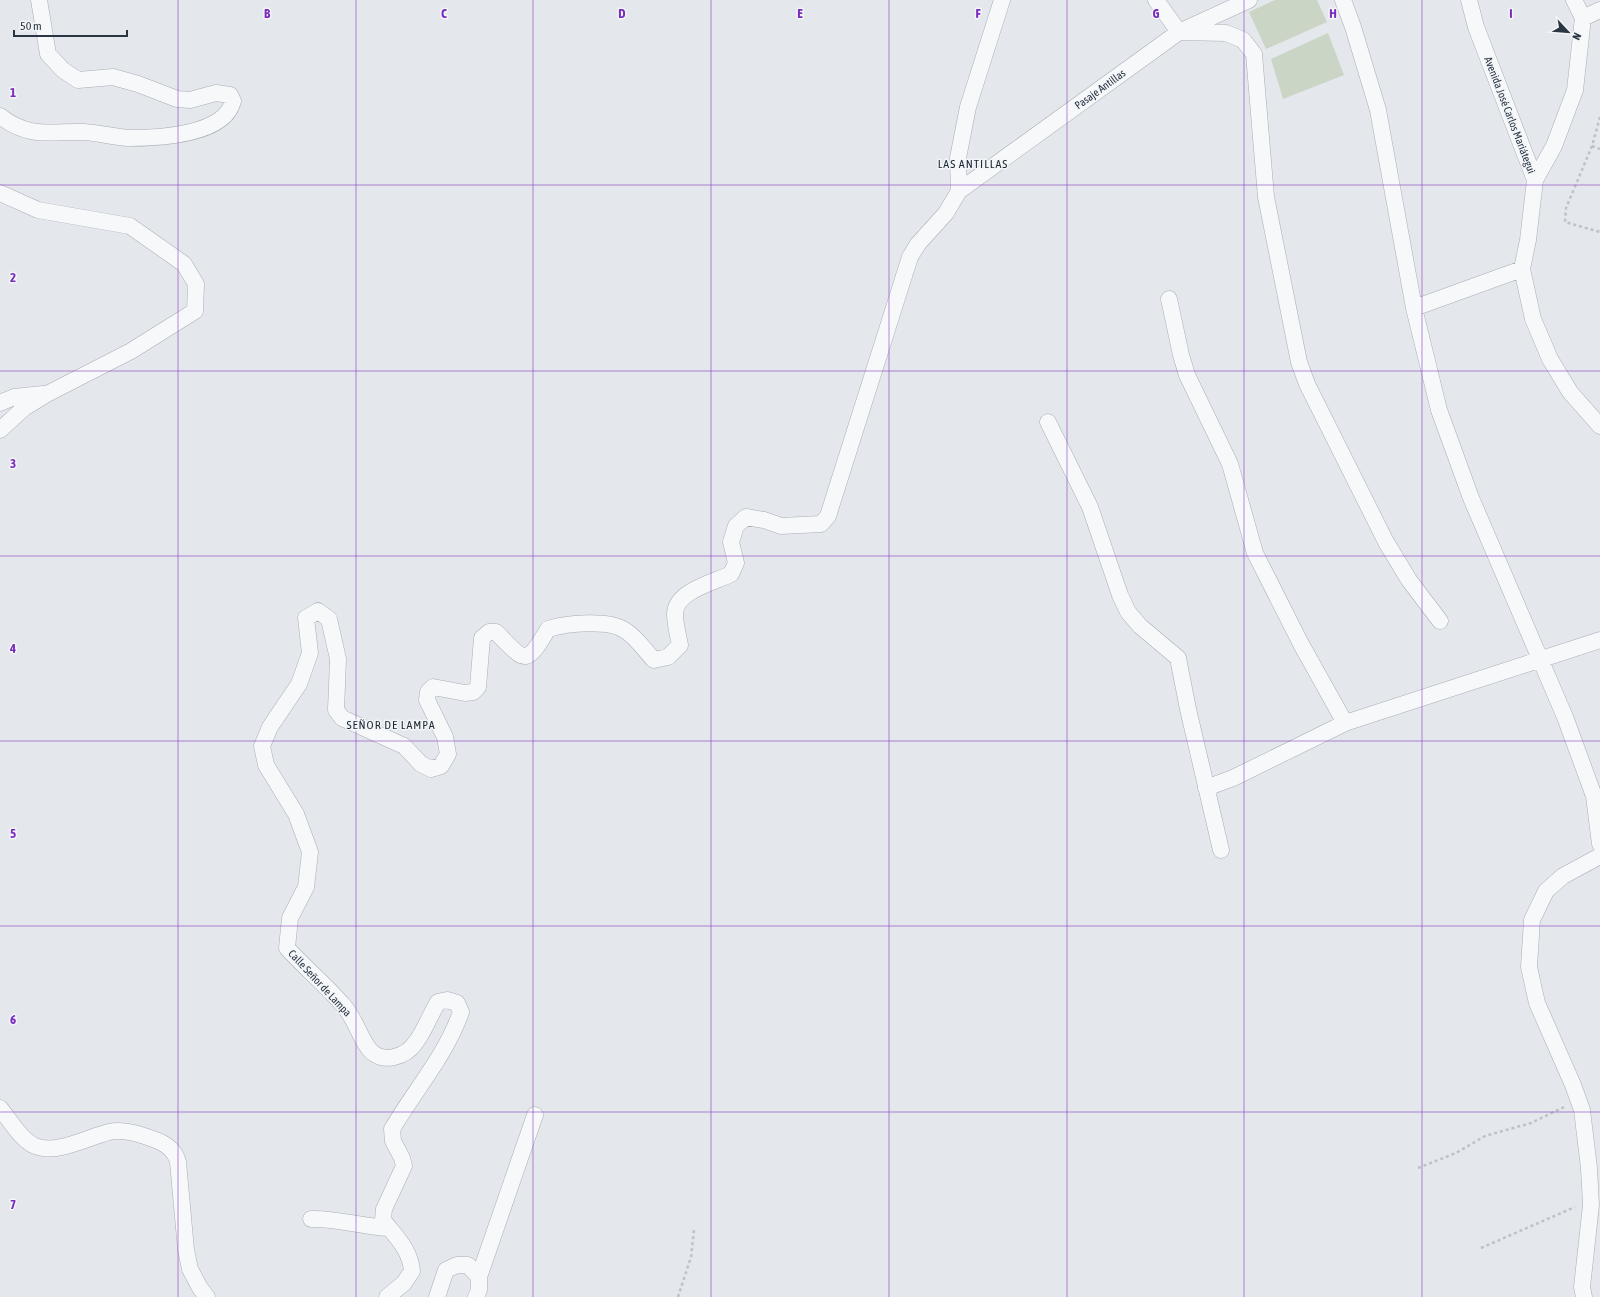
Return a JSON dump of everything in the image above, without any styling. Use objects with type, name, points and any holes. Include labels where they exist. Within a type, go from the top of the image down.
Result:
[{"type":"street","points":[[0,116],[7,121],[37,133],[84,132],[129,138],[190,134],[224,118],[231,110],[234,101],[230,95],[216,93],[190,100],[176,99],[138,84],[113,77],[78,80],[63,70],[48,54],[39,0]]},
{"type":"street","points":[[959,192],[958,158],[968,107],[1002,0]]},
{"type":"street","points":[[1156,0],[1179,32],[1226,33],[1243,40],[1254,54],[1266,198],[1299,362],[1306,384],[1386,542],[1409,580],[1440,620]]},
{"type":"street","name":"Pasaje Antillas","points":[[959,192],[1179,32],[1249,0]]},
{"type":"street","points":[[1343,0],[1353,27],[1378,110],[1414,308],[1439,410],[1471,498],[1542,660],[1565,717],[1594,796],[1600,844]]},
{"type":"street","name":"Avenida José Carlos Mariátegui","points":[[1469,0],[1476,27],[1535,180],[1528,240],[1522,268],[1533,319],[1550,359],[1570,392],[1600,426]]},
{"type":"street","points":[[1535,180],[1554,146],[1575,90],[1583,18],[1574,0]]},
{"type":"street","points":[[1583,18],[1600,10]]},
{"type":"street","name":"Calle Señor de Lampa","points":[[387,1297],[404,1283],[412,1271],[411,1259],[404,1246],[383,1220],[384,1209],[404,1166],[402,1158],[393,1141],[392,1129],[428,1077],[456,1026],[461,1012],[457,1003],[447,1000],[438,1002],[416,1043],[404,1054],[390,1058],[381,1058],[370,1050],[355,1021],[343,1004],[287,948],[290,918],[306,887],[310,852],[296,814],[266,765],[262,746],[270,727],[298,684],[310,653],[306,618],[318,611],[329,619],[338,659],[336,710],[342,718],[404,746],[421,764],[431,769],[441,766],[448,754],[445,737],[427,700],[428,692],[433,687],[465,693],[473,692],[478,687],[482,638],[489,632],[496,632],[519,655],[527,656],[534,653],[548,629],[562,624],[611,624],[626,631],[654,660],[668,657],[680,645],[675,613],[681,601],[703,585],[731,574],[736,563],[731,542],[736,526],[746,517],[764,520],[781,526],[788,526],[821,524],[828,516],[910,256],[918,244],[946,214],[959,192]]},
{"type":"street","points":[[0,193],[38,210],[130,226],[184,264],[196,284],[195,310],[131,351],[47,394],[24,408],[0,430]]},
{"type":"street","points":[[1414,308],[1522,268]]},
{"type":"street","points":[[1169,300],[1185,368],[1230,464],[1255,553],[1301,644],[1345,723]]},
{"type":"street","points":[[0,403],[14,398],[47,394]]},
{"type":"street","points":[[1048,422],[1090,507],[1120,595],[1128,612],[1140,626],[1178,658],[1221,850]]},
{"type":"street","points":[[1206,788],[1233,778],[1345,723],[1600,640]]},
{"type":"street","points":[[1584,1297],[1582,1287],[1591,1204],[1586,1137],[1578,1099],[1537,1003],[1529,967],[1532,920],[1546,890],[1563,876],[1600,856]]},
{"type":"street","points":[[0,1108],[26,1139],[35,1146],[46,1148],[64,1146],[110,1132],[136,1132],[160,1141],[176,1153],[186,1250],[190,1269],[200,1288],[207,1297]]},
{"type":"street","points":[[476,1297],[479,1290],[479,1277],[535,1115]]},
{"type":"street","points":[[311,1219],[329,1218],[370,1227],[388,1228]]},
{"type":"street","points":[[437,1297],[446,1270],[458,1265],[468,1265],[479,1277]]},
{"type":"path","points":[[1600,117],[1592,146],[1566,208],[1565,222],[1600,232]]},
{"type":"path","points":[[1592,146],[1600,148]]},
{"type":"path","points":[[1418,1168],[1456,1153],[1485,1136],[1531,1123],[1578,1099]]},
{"type":"path","points":[[1481,1248],[1527,1229],[1562,1212],[1591,1204]]},
{"type":"path","points":[[678,1297],[691,1257],[694,1230]]},
{"type":"green space","points":[[1275,0],[1317,0],[1327,22],[1266,49],[1249,12]]},
{"type":"green space","points":[[1328,33],[1344,75],[1283,99],[1271,59]]},
{"type":"district","name":"LAS ANTILLAS","points":[[973,164]]},
{"type":"district","name":"SEÑOR DE LAMPA","points":[[391,725]]}]
